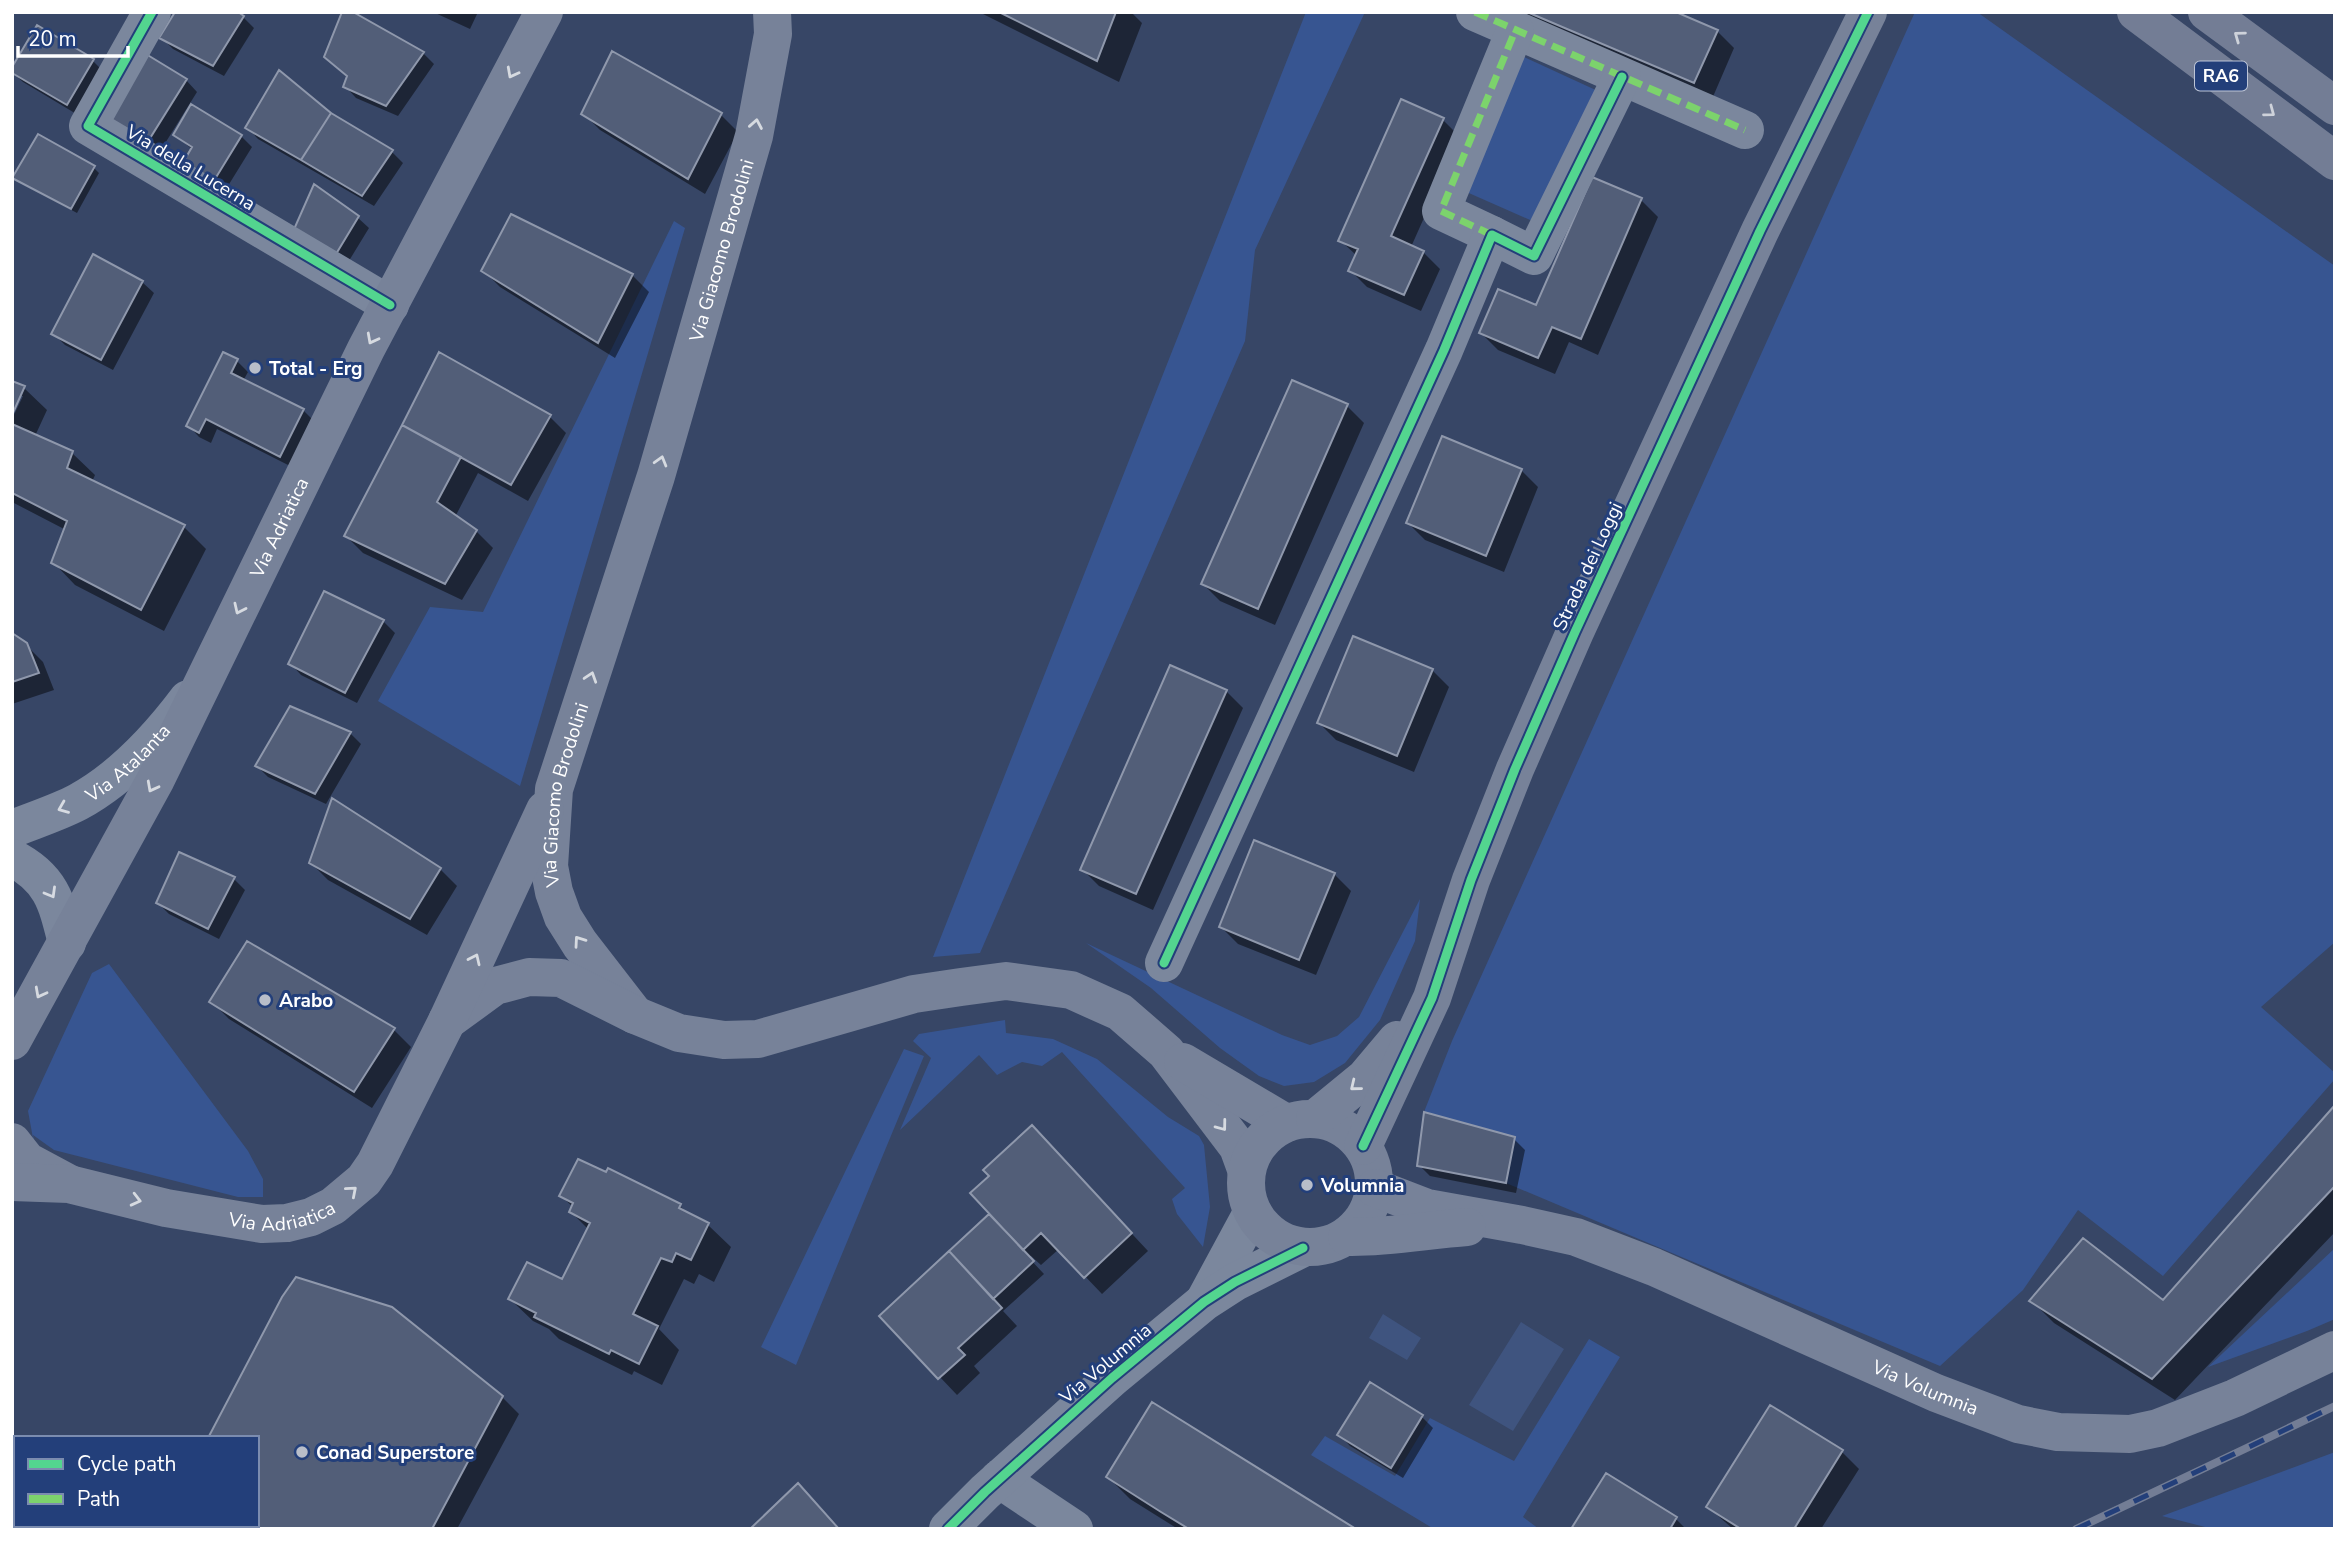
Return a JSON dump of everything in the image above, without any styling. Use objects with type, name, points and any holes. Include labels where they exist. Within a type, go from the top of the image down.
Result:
[{"type":"highway","name":"RA6","points":[[2136,12],[2321,150]]},
{"type":"highway","name":"RA6","points":[[2207,12],[2334,106]]},
{"type":"main road","name":"Via Adriatica","points":[[12,1041],[156,779],[390,305],[544,12]]},
{"type":"main road","points":[[750,12],[766,69]]},
{"type":"main road","name":"Via Giacomo Brodolini","points":[[772,12],[773,34],[754,136],[660,463],[554,789],[549,866],[563,918],[635,1015],[678,1033],[724,1040],[758,1039],[914,994],[1006,981],[1071,990],[1120,1012],[1166,1052],[1238,1147],[1246,1169]]},
{"type":"main road","name":"Strada dei Loggi","points":[[1363,1146],[1432,998],[1471,880],[1575,632],[1760,230],[1868,12]]},
{"type":"main road","name":"Via Adriatica","points":[[12,1182],[69,1184],[166,1208],[261,1224],[286,1223],[311,1217],[333,1206],[364,1180],[376,1164],[447,1021],[554,789]]},
{"type":"main road","name":"Via Adriatica","points":[[447,1021],[495,986],[512,980],[545,977],[561,978],[635,1015]]},
{"type":"main road","name":"Strada dei Loggi","points":[[1300,1121],[1366,1078],[1432,998]]},
{"type":"main road","name":"Via Giacomo Brodolini","points":[[1166,1052],[1300,1121]]},
{"type":"main road","points":[[1300,1121],[1333,1122],[1350,1132],[1363,1146],[1372,1166],[1375,1188],[1371,1207],[1361,1224],[1347,1237],[1326,1246],[1303,1248],[1287,1244],[1273,1237],[1252,1213],[1245,1192],[1246,1169],[1260,1141],[1300,1121]]},
{"type":"main road","points":[[12,1142],[27,1161],[69,1184]]},
{"type":"main road","name":"Via Volumnia","points":[[1375,1188],[1427,1208],[1576,1237],[1654,1267],[1936,1393],[2018,1424],[2058,1432],[2130,1434],[2158,1428],[2235,1398],[2335,1350]]},
{"type":"main road","name":"Via Volumnia","points":[[1347,1237],[1380,1237],[1435,1229],[1522,1225]]},
{"type":"street","name":"Via della Lucerna","points":[[152,12],[88,126],[390,305]]},
{"type":"street","points":[[1475,12],[1745,130]]},
{"type":"street","points":[[1516,31],[1441,211],[1534,256],[1622,76]]},
{"type":"street","points":[[1164,963],[1444,350],[1492,235]]},
{"type":"street","name":"Via Atalanta","points":[[12,829],[77,802],[114,780],[172,720],[216,660]]},
{"type":"street","points":[[12,858],[25,864],[43,880],[58,905],[67,943]]},
{"type":"street","name":"Via Volumnia","points":[[1204,1302],[1252,1213]]},
{"type":"street","name":"Via Volumnia","points":[[948,1529],[999,1479],[1112,1378],[1204,1302],[1235,1282],[1303,1248]]},
{"type":"street","points":[[999,1479],[1074,1529]]},
{"type":"shaded area","points":[[1306,12],[1365,12],[1255,250],[1245,341],[980,953],[933,957]]},
{"type":"shaded area","points":[[1915,12],[1977,12],[2335,266],[2335,942],[2261,1007],[2335,1073],[2335,1079],[2163,1276],[2078,1210],[2023,1290],[1940,1366],[1506,1183],[1424,1112],[1452,1041]]},
{"type":"shaded area","points":[[1524,57],[1600,92],[1537,223],[1462,190]]},
{"type":"shaded area","points":[[674,221],[685,228],[520,786],[378,701],[430,607],[483,612]]},
{"type":"shaded area","points":[[1420,899],[1415,941],[1380,1020],[1345,1063],[1314,1082],[1284,1086],[1259,1076],[1220,1048],[1151,988],[1086,943],[1282,1035],[1310,1045],[1337,1036],[1359,1017]]},
{"type":"shaded area","points":[[109,964],[248,1151],[263,1179],[263,1197],[238,1197],[54,1150],[33,1135],[37,1160],[28,1111],[92,973]]},
{"type":"shaded area","points":[[1005,1020],[1006,1033],[1053,1039],[1097,1059],[1168,1117],[1199,1136],[1204,1145],[1210,1207],[1203,1247],[1177,1214],[1172,1199],[1185,1188],[1062,1052],[1042,1066],[1022,1062],[997,1075],[979,1055],[900,1130],[931,1058],[913,1041],[919,1034]]},
{"type":"shaded area","points":[[904,1049],[924,1056],[796,1365],[761,1347]]},
{"type":"shaded area","points":[[2335,1248],[2335,1319],[2208,1367]]},
{"type":"shaded area","points":[[1383,1314],[1421,1338],[1407,1360],[1369,1338]]},
{"type":"shaded area","points":[[1521,1322],[1564,1349],[1513,1431],[1469,1405]]},
{"type":"shaded area","points":[[1589,1339],[1620,1357],[1523,1517],[1539,1529],[1434,1529],[1311,1455],[1325,1436],[1395,1476],[1430,1418],[1514,1461]]},
{"type":"shaded area","points":[[2335,1452],[2335,1529],[2213,1529],[2162,1516]]},
{"type":"building","points":[[175,12],[238,12],[244,16],[213,66],[159,38]]},
{"type":"building","points":[[342,12],[353,12],[424,52],[386,106],[343,87],[347,76],[324,57]]},
{"type":"building","points":[[999,12],[1116,12],[1097,61]]},
{"type":"building","points":[[1527,12],[1676,12],[1718,30],[1694,83]]},
{"type":"building","points":[[37,25],[94,59],[67,105],[12,73],[12,67]]},
{"type":"building","points":[[141,51],[187,79],[147,143],[102,115]]},
{"type":"building","points":[[612,51],[722,113],[688,179],[581,114]]},
{"type":"building","points":[[279,70],[331,113],[301,160],[245,128]]},
{"type":"building","points":[[1401,99],[1444,118],[1391,236],[1424,251],[1404,295],[1348,271],[1358,249],[1338,241]]},
{"type":"building","points":[[191,104],[242,135],[212,184],[181,166],[192,147],[173,135]]},
{"type":"building","points":[[331,113],[393,150],[362,196],[301,160]]},
{"type":"building","points":[[38,134],[95,166],[71,209],[12,178]]},
{"type":"building","points":[[1592,177],[1642,198],[1581,339],[1552,327],[1538,358],[1479,333],[1498,289],[1536,305]]},
{"type":"building","points":[[314,184],[359,216],[333,259],[291,236]]},
{"type":"building","points":[[511,214],[633,274],[598,343],[481,271]]},
{"type":"building","points":[[93,254],[143,281],[101,360],[51,334]]},
{"type":"building","points":[[223,352],[238,359],[231,373],[304,409],[280,457],[206,419],[199,433],[186,426]]},
{"type":"building","points":[[439,352],[551,415],[511,485],[402,425]]},
{"type":"building","points":[[1292,380],[1348,404],[1258,609],[1201,584]]},
{"type":"building","points":[[12,381],[25,386],[12,415]]},
{"type":"building","points":[[12,424],[73,451],[67,468],[185,525],[141,610],[51,563],[67,521],[12,493]]},
{"type":"building","points":[[402,425],[461,457],[437,502],[477,530],[445,584],[344,536]]},
{"type":"building","points":[[1442,436],[1522,469],[1486,556],[1406,523]]},
{"type":"building","points":[[324,591],[384,620],[345,693],[288,664]]},
{"type":"building","points":[[12,633],[27,643],[39,673],[12,682]]},
{"type":"building","points":[[1353,636],[1433,669],[1397,756],[1317,723]]},
{"type":"building","points":[[1170,665],[1227,690],[1136,894],[1080,870]]},
{"type":"building","points":[[290,706],[351,732],[315,794],[255,766]]},
{"type":"building","points":[[332,798],[441,868],[410,919],[309,863]]},
{"type":"building","points":[[1254,840],[1335,873],[1299,960],[1219,927]]},
{"type":"building","points":[[179,852],[235,877],[208,929],[156,903]]},
{"type":"building","points":[[247,941],[395,1028],[354,1092],[209,1002]]},
{"type":"building","points":[[2335,1105],[2335,1186],[2152,1379],[2029,1301],[2083,1238],[2163,1300]]},
{"type":"building","points":[[1424,1112],[1515,1137],[1506,1183],[1417,1166]]},
{"type":"building","points":[[1032,1125],[1132,1233],[1084,1278],[1041,1233],[1023,1250],[970,1193],[989,1176],[983,1170]]},
{"type":"building","points":[[578,1159],[606,1172],[608,1168],[681,1204],[679,1208],[709,1223],[691,1260],[676,1253],[672,1262],[661,1258],[633,1314],[658,1326],[639,1364],[611,1350],[609,1354],[534,1317],[536,1313],[508,1299],[527,1262],[562,1279],[590,1223],[569,1212],[573,1203],[559,1196]]},
{"type":"building","points":[[989,1214],[1034,1261],[993,1299],[949,1251]]},
{"type":"building","points":[[949,1251],[1002,1308],[958,1348],[965,1355],[938,1379],[879,1316]]},
{"type":"building","points":[[296,1277],[392,1307],[503,1396],[432,1529],[160,1529],[259,1527],[259,1436],[209,1436],[282,1297]]},
{"type":"building","points":[[1370,1382],[1423,1415],[1391,1468],[1337,1435]]},
{"type":"building","points":[[1152,1402],[1356,1529],[1189,1529],[1161,1512],[1106,1477]]},
{"type":"building","points":[[1770,1405],[1843,1450],[1794,1529],[1741,1529],[1706,1507]]},
{"type":"building","points":[[1606,1473],[1677,1517],[1670,1529],[1571,1529]]},
{"type":"building","points":[[798,1483],[839,1529],[750,1529]]},
{"type":"railway","points":[[2076,1529],[2335,1406]]},
{"type":"marked path","points":[[1475,12],[1745,130]]},
{"type":"marked path","points":[[1492,235],[1441,211],[1515,31]]},
{"type":"cycle path","points":[[152,12],[88,126],[390,305]]},
{"type":"cycle path","points":[[1363,1146],[1432,998],[1471,880],[1515,769],[1575,632],[1760,231],[1868,12]]},
{"type":"cycle path","points":[[1164,963],[1444,350],[1492,235],[1534,256],[1622,77]]},
{"type":"cycle path","points":[[948,1529],[985,1492],[1112,1378],[1204,1302],[1235,1282],[1303,1248]]},
{"type":"place","name":"Total - Erg","points":[[255,368]]},
{"type":"place","name":"Arabo","points":[[265,1000]]},
{"type":"place","name":"Volumnia","points":[[1307,1185]]},
{"type":"place","name":"Conad Superstore","points":[[302,1452]]}]
